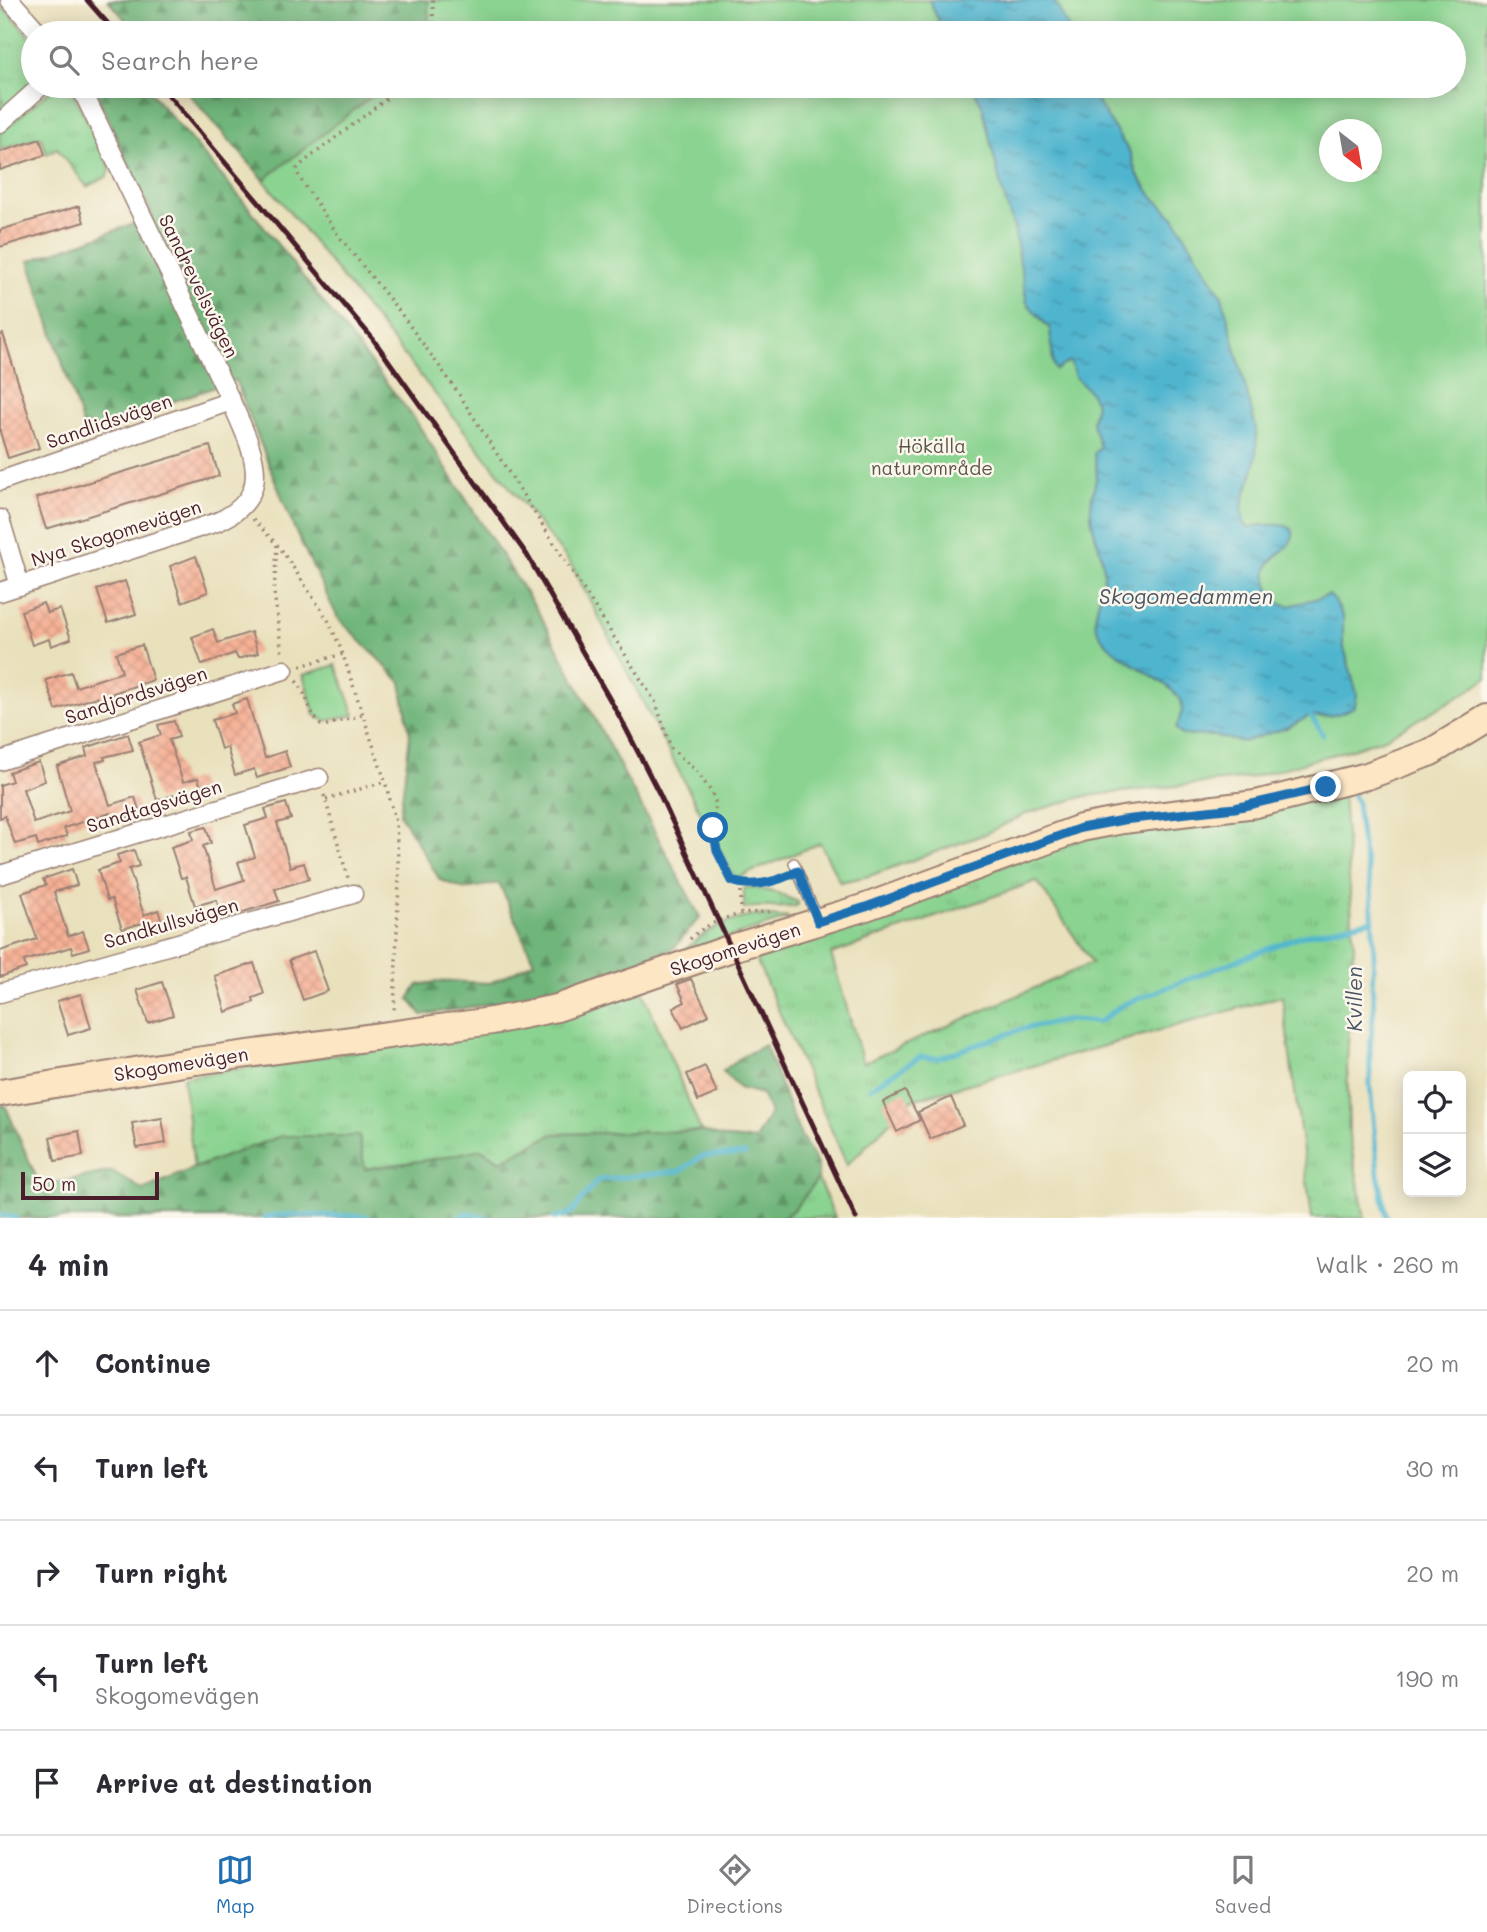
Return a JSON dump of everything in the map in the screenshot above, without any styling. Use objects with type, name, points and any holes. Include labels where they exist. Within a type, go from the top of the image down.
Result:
[{"type":"street","points":[[10,0],[28,21]]},
{"type":"street","points":[[0,123],[28,98]]},
{"type":"street","name":"Sandrevelsvägen","points":[[86,98],[231,401],[256,464],[254,488],[242,507]]},
{"type":"street","name":"Sandlidsvägen","points":[[0,481],[231,401]]},
{"type":"street","name":"Nya Skogomevägen","points":[[0,592],[218,522],[232,516],[242,507]]},
{"type":"street","points":[[0,519],[20,586]]},
{"type":"street","name":"Sandjordsvägen","points":[[0,761],[285,670]]},
{"type":"street","name":"Skogomevägen","points":[[0,1093],[196,1061],[492,1021],[543,1011],[866,907],[1081,828],[1123,820],[1256,804],[1367,776],[1431,752],[1487,718]]},
{"type":"street","name":"Sandtagsvägen","points":[[0,875],[319,778]]},
{"type":"street","name":"Sandkullsvägen","points":[[0,993],[353,894]]},
{"type":"lane","points":[[796,867],[818,922]]},
{"type":"path","points":[[433,0],[433,21]]},
{"type":"path","points":[[387,98],[304,162],[297,169],[299,177],[479,424],[656,703],[671,748],[698,773],[712,793],[716,804],[713,828],[717,851],[732,881],[741,884],[781,879],[796,867]]},
{"type":"path","points":[[242,507],[277,545],[328,620],[343,654],[385,781],[396,823],[399,878],[394,1013]]},
{"type":"path","points":[[277,545],[274,592],[285,670],[305,692],[313,714],[321,724],[327,725],[363,715]]},
{"type":"path","points":[[285,670],[343,654]]},
{"type":"path","points":[[353,894],[326,799],[385,781]]},
{"type":"path","points":[[741,884],[741,913]]},
{"type":"path","points":[[686,944],[703,928],[741,913],[772,912]]},
{"type":"green space","points":[[108,0],[428,0],[429,21],[126,21]]},
{"type":"green space","name":"Hökälla naturområde","points":[[428,0],[1487,0],[1487,678],[1468,691],[1385,738],[1352,749],[1249,778],[1086,796],[1028,813],[985,834],[869,876],[840,882],[820,843],[735,879],[571,564],[264,180],[370,98],[1466,98],[1466,21],[429,21]]},
{"type":"green space","points":[[0,3],[21,27],[21,96],[0,114],[0,104],[3,101],[0,98]]},
{"type":"green space","points":[[41,98],[76,98],[111,170],[106,177],[87,187],[57,148],[47,154],[41,137],[0,150],[0,133]]},
{"type":"green space","points":[[98,98],[155,98],[249,208],[414,418],[540,615],[700,917],[673,949],[532,997],[422,1015],[409,999],[418,985],[441,981],[490,983],[534,962],[499,883],[465,889],[440,880],[400,814],[410,735],[401,682],[338,618],[295,530],[235,380],[85,432],[29,261],[153,217]]},
{"type":"green space","points":[[192,98],[370,98],[264,180]]},
{"type":"green space","points":[[336,665],[355,715],[325,721],[315,715],[303,675]]},
{"type":"green space","points":[[1343,795],[1354,947],[1347,1061],[1349,1135],[1365,1218],[1312,1218],[1282,996],[912,1100],[847,1165],[754,955],[826,934],[997,867],[1085,838]],"holes":[[[1037,881],[1092,963],[863,1063],[831,954]]]},
{"type":"green space","points":[[744,888],[777,893],[798,902],[798,905],[744,909]]},
{"type":"green space","points":[[758,915],[789,918],[682,953],[716,927]]},
{"type":"green space","points":[[643,991],[701,1131],[553,1134],[501,1161],[481,1149],[364,1169],[281,1136],[194,1168],[183,1077],[442,1039]]},
{"type":"green space","points":[[765,1045],[799,1132],[817,1164],[818,1179],[795,1208],[783,1218],[0,1218],[0,1106],[5,1105],[40,1186],[112,1171],[143,1190],[281,1136],[359,1136],[365,1169],[481,1149],[501,1161],[553,1134],[701,1131],[727,1138],[755,1140],[770,1113],[762,1094],[739,1088],[723,1071],[741,1057]]},
{"type":"green space","points":[[818,1179],[835,1218],[783,1218],[795,1208]]},
{"type":"water","points":[[929,0],[1054,0],[1065,21],[939,21]]},
{"type":"water","name":"Skogomedammen","points":[[978,98],[1095,98],[1131,155],[1136,173],[1152,196],[1174,217],[1222,296],[1255,424],[1256,458],[1243,503],[1243,519],[1247,527],[1279,525],[1292,530],[1289,544],[1267,568],[1268,583],[1275,602],[1289,606],[1329,595],[1335,601],[1343,617],[1343,644],[1357,694],[1355,706],[1328,716],[1311,715],[1289,727],[1243,742],[1215,736],[1182,735],[1176,729],[1182,708],[1170,688],[1127,660],[1103,639],[1095,621],[1104,574],[1091,515],[1096,477],[1094,454],[1100,447],[1092,422],[1096,403],[1090,392],[1075,377],[1070,361],[1056,370],[1050,329],[1027,303],[1014,228],[1001,187]]},
{"type":"building","points":[[40,139],[45,155],[0,170],[0,152]]},
{"type":"building","points":[[79,206],[84,222],[0,247],[0,230]]},
{"type":"building","points":[[3,334],[39,448],[8,458],[0,432],[0,335]]},
{"type":"building","points":[[210,446],[219,476],[46,529],[36,498]]},
{"type":"building","points":[[196,556],[208,592],[182,602],[170,566]]},
{"type":"building","points":[[125,581],[136,614],[108,623],[97,590]]},
{"type":"building","points":[[43,603],[47,613],[60,609],[71,639],[51,646],[49,639],[32,645],[21,611]]},
{"type":"building","points":[[213,629],[218,643],[251,632],[258,653],[238,659],[235,653],[202,665],[192,637]]},
{"type":"building","points":[[142,645],[153,680],[113,693],[115,696],[99,701],[97,697],[56,710],[46,680],[71,672],[76,687],[122,672],[116,653]]},
{"type":"building","points":[[247,699],[265,758],[285,751],[290,767],[257,778],[254,769],[235,775],[227,747],[221,749],[212,720],[235,713],[232,704]]},
{"type":"building","points":[[174,721],[179,737],[169,740],[183,782],[198,778],[203,794],[187,799],[185,792],[157,800],[139,742],[161,735],[158,725]]},
{"type":"building","points":[[128,734],[133,750],[104,757],[105,760],[96,762],[110,805],[135,797],[140,813],[113,822],[110,813],[64,828],[67,836],[38,846],[36,838],[15,844],[5,816],[0,818],[0,785],[12,781],[9,772],[39,762],[45,781],[23,789],[34,823],[70,811],[57,766],[87,756],[85,748]]},
{"type":"building","points":[[286,803],[291,819],[277,823],[290,867],[304,863],[309,879],[275,889],[279,901],[224,918],[216,900],[195,906],[186,877],[181,878],[171,847],[193,840],[191,831],[206,827],[211,843],[203,846],[216,889],[244,880],[238,862],[255,857],[245,825],[268,818],[265,809]]},
{"type":"building","points":[[134,850],[139,866],[129,869],[144,915],[158,910],[163,925],[148,929],[146,922],[122,929],[112,899],[107,900],[98,870],[120,863],[117,855]]},
{"type":"building","points":[[72,869],[77,885],[54,892],[68,936],[83,931],[89,948],[73,953],[71,947],[24,961],[26,968],[0,977],[0,951],[37,939],[22,893],[46,885],[43,879]]},
{"type":"building","points":[[314,951],[328,991],[303,1000],[289,960]]},
{"type":"building","points":[[254,963],[264,994],[253,998],[254,1002],[226,1012],[215,976]]},
{"type":"building","points":[[691,979],[709,1015],[683,1028],[673,1008],[685,1002],[677,984]]},
{"type":"building","points":[[162,982],[173,1015],[148,1023],[137,990]]},
{"type":"building","points":[[81,994],[91,1028],[68,1035],[57,1001]]},
{"type":"building","points":[[705,1066],[717,1093],[698,1101],[687,1074]]},
{"type":"building","points":[[905,1091],[920,1120],[897,1132],[883,1102]]},
{"type":"building","points":[[951,1097],[963,1125],[930,1139],[918,1112]]},
{"type":"building","points":[[162,1118],[166,1143],[137,1148],[132,1123]]},
{"type":"building","points":[[79,1131],[83,1156],[55,1161],[50,1137]]},
{"type":"waterway","points":[[1308,711],[1323,735]]},
{"type":"waterway","name":"Kvillen","points":[[1350,788],[1357,803],[1371,888],[1374,1007],[1370,1085],[1378,1174],[1387,1218]]},
{"type":"waterway","points":[[870,1088],[920,1057],[939,1058],[1022,1029],[1070,1020],[1099,1022],[1122,1005],[1300,936],[1373,920]]},
{"type":"waterway","points":[[555,1218],[571,1213],[598,1180],[680,1171],[702,1156],[745,1154]]},
{"type":"waterway","points":[[458,1218],[467,1213],[486,1218]]},
{"type":"waterway","points":[[0,1215],[16,1218]]},
{"type":"waterway","points":[[264,1218],[277,1215],[369,1218]]},
{"type":"railway","points":[[87,0],[105,21]]},
{"type":"railway","points":[[171,98],[373,339],[527,555],[621,719],[660,795],[856,1218]]},
{"type":"route","points":[[713,828],[717,851],[732,881],[741,884],[763,883],[798,871],[818,922],[1081,828],[1112,821],[1235,808],[1326,787]]}]
